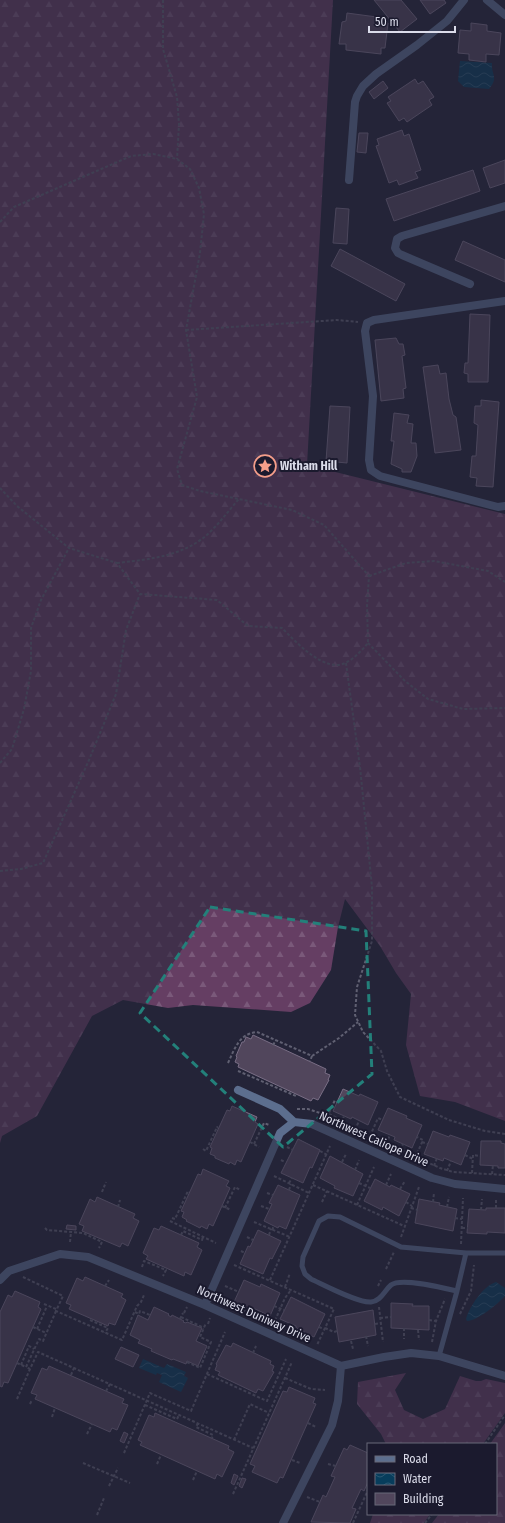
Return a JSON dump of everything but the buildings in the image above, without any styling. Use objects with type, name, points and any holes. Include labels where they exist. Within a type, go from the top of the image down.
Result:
[{"type":"street","points":[[349,180],[355,102],[362,86],[447,21],[464,0]]},
{"type":"street","points":[[487,0],[505,15]]},
{"type":"street","points":[[470,284],[398,253],[395,248],[397,240],[402,236],[505,206]]},
{"type":"street","points":[[505,301],[374,320],[367,323],[365,331],[373,396],[368,460],[371,470],[380,476],[498,507],[505,506]]},
{"type":"street","points":[[205,1305],[280,1133],[294,1122],[280,1109],[238,1090]]},
{"type":"street","name":"Northwest Caliope Drive","points":[[294,1122],[312,1124],[432,1178],[455,1184],[505,1189]]},
{"type":"street","name":"Northwest Duniway Drive","points":[[0,1280],[9,1271],[60,1254],[88,1257],[205,1305],[341,1366]]},
{"type":"street","points":[[283,1523],[332,1425],[338,1401],[341,1366],[411,1353],[439,1356],[505,1376]]},
{"type":"lane","points":[[457,1291],[433,1285],[398,1282],[391,1285],[376,1301],[369,1302],[354,1298],[311,1279],[305,1274],[302,1266],[304,1257],[319,1221],[328,1216],[340,1218],[401,1248],[466,1253],[505,1253]]},
{"type":"lane","points":[[439,1356],[466,1253]]},
{"type":"path","points":[[162,0],[163,49],[177,97],[179,124],[177,159]]},
{"type":"path","points":[[0,222],[14,207],[131,156],[153,154],[177,159],[190,169],[199,188],[204,214],[200,254],[186,330],[197,397],[177,470],[182,485],[292,510],[324,525],[369,576],[367,606],[368,643],[405,680],[428,698],[463,709],[505,708]]},
{"type":"path","points":[[186,330],[337,320],[367,323]]},
{"type":"path","points":[[0,488],[17,506],[69,548],[117,563],[158,558],[190,547],[211,531],[239,499]]},
{"type":"path","points":[[0,763],[12,750],[24,709],[31,671],[31,628],[41,600],[69,548]]},
{"type":"path","points":[[369,576],[406,563],[434,561],[488,572],[505,582]]},
{"type":"path","points":[[117,563],[140,594],[217,600],[248,626],[282,628],[304,650],[331,666],[346,663],[368,643]]},
{"type":"path","points":[[0,871],[21,869],[42,863],[89,760],[116,694],[126,630],[140,594]]},
{"type":"path","points":[[346,663],[360,767],[372,887],[372,941],[357,987],[355,1015],[363,1032],[381,1051],[387,1071],[400,1098],[449,1120],[485,1131],[505,1134]]},
{"type":"path","points":[[310,1061],[312,1056],[339,1038],[358,1022]]},
{"type":"path","points":[[228,1063],[238,1042],[250,1033],[262,1034],[312,1056]]},
{"type":"path","points":[[273,1045],[276,1040]]},
{"type":"path","points":[[238,1070],[296,1096],[297,1095]]},
{"type":"path","points":[[327,1117],[336,1100]]},
{"type":"path","points":[[297,1108],[308,1109],[327,1117],[434,1166],[448,1170],[472,1173],[505,1174]]},
{"type":"path","points":[[329,1114],[337,1118],[335,1121]]},
{"type":"path","points":[[341,1124],[344,1116]]},
{"type":"path","points":[[369,1137],[378,1118],[383,1120]]},
{"type":"path","points":[[355,1130],[359,1120]]},
{"type":"path","points":[[254,1144],[264,1123],[269,1125]]},
{"type":"path","points":[[203,1149],[206,1151],[217,1127],[218,1128]]},
{"type":"path","points":[[386,1144],[390,1135]]},
{"type":"path","points":[[417,1137],[422,1140],[422,1142],[428,1144]]},
{"type":"path","points":[[250,1142],[259,1147]]},
{"type":"path","points":[[415,1158],[422,1142]]},
{"type":"path","points":[[400,1150],[403,1144]]},
{"type":"path","points":[[270,1280],[330,1146]]},
{"type":"path","points":[[287,1147],[293,1150]]},
{"type":"path","points":[[320,1151],[327,1155]]},
{"type":"path","points":[[342,1162],[346,1154]]},
{"type":"path","points":[[465,1155],[473,1158]]},
{"type":"path","points":[[472,1173],[473,1155],[480,1156]]},
{"type":"path","points":[[434,1166],[437,1158]]},
{"type":"path","points":[[281,1160],[285,1162]]},
{"type":"path","points":[[355,1170],[359,1160]]},
{"type":"path","points":[[448,1170],[451,1161]]},
{"type":"path","points":[[322,1164],[326,1166]]},
{"type":"path","points":[[492,1166],[492,1174]]},
{"type":"path","points":[[357,1205],[374,1167]]},
{"type":"path","points":[[386,1185],[391,1174]]},
{"type":"path","points":[[274,1176],[310,1193]]},
{"type":"path","points":[[289,1190],[292,1178]]},
{"type":"path","points":[[400,1189],[405,1181]]},
{"type":"path","points":[[102,1192],[106,1182]]},
{"type":"path","points":[[359,1183],[370,1188]]},
{"type":"path","points":[[313,1185],[404,1226]]},
{"type":"path","points":[[231,1210],[223,1207],[235,1187],[240,1190]]},
{"type":"path","points":[[400,1237],[419,1187]]},
{"type":"path","points":[[172,1218],[175,1219],[188,1191],[189,1192]]},
{"type":"path","points":[[322,1202],[327,1191]]},
{"type":"path","points":[[267,1193],[273,1195]]},
{"type":"path","points":[[433,1202],[434,1193]]},
{"type":"path","points":[[447,1207],[449,1196]]},
{"type":"path","points":[[461,1244],[463,1198]]},
{"type":"path","points":[[481,1210],[482,1199]]},
{"type":"path","points":[[496,1199],[496,1208]]},
{"type":"path","points":[[118,1207],[120,1200]]},
{"type":"path","points":[[406,1202],[418,1210]]},
{"type":"path","points":[[261,1206],[269,1209]]},
{"type":"path","points":[[455,1218],[462,1219]]},
{"type":"path","points":[[170,1221],[216,1243]]},
{"type":"path","points":[[254,1222],[290,1237]]},
{"type":"path","points":[[268,1235],[274,1226]]},
{"type":"path","points":[[45,1228],[47,1230],[83,1233],[103,1241],[99,1248]]},
{"type":"path","points":[[462,1228],[468,1228]]},
{"type":"path","points":[[182,1235],[183,1231],[202,1240],[204,1237]]},
{"type":"path","points":[[70,1232],[70,1242]]},
{"type":"path","points":[[247,1238],[253,1240]]},
{"type":"path","points":[[241,1251],[245,1253]]},
{"type":"path","points":[[386,1268],[394,1251]]},
{"type":"path","points":[[142,1267],[144,1261],[166,1269],[163,1276]]},
{"type":"path","points":[[234,1265],[334,1309],[317,1345]]},
{"type":"path","points":[[459,1317],[471,1291],[474,1265]]},
{"type":"path","points":[[284,1287],[290,1273]]},
{"type":"path","points":[[24,1277],[63,1296],[43,1341],[38,1339],[26,1367]]},
{"type":"path","points":[[105,1286],[108,1280]]},
{"type":"path","points":[[225,1286],[239,1292]]},
{"type":"path","points":[[273,1326],[285,1298],[291,1290]]},
{"type":"path","points":[[44,1304],[122,1340],[134,1312],[144,1295]]},
{"type":"path","points":[[432,1342],[436,1321],[446,1297]]},
{"type":"path","points":[[37,1329],[47,1306]]},
{"type":"path","points":[[274,1306],[284,1310]]},
{"type":"path","points":[[379,1306],[384,1342]]},
{"type":"path","points":[[187,1307],[180,1318],[204,1328]]},
{"type":"path","points":[[243,1313],[246,1307]]},
{"type":"path","points":[[134,1312],[139,1314],[140,1311],[150,1316]]},
{"type":"path","points":[[257,1318],[260,1311]]},
{"type":"path","points":[[186,1362],[200,1368],[211,1342],[200,1337],[210,1318]]},
{"type":"path","points":[[380,1318],[391,1318]]},
{"type":"path","points":[[87,1325],[90,1319],[108,1328],[105,1333]]},
{"type":"path","points":[[429,1320],[436,1321]]},
{"type":"path","points":[[130,1321],[135,1322]]},
{"type":"path","points":[[375,1324],[381,1323]]},
{"type":"path","points":[[288,1333],[292,1324]]},
{"type":"path","points":[[33,1327],[46,1333]]},
{"type":"path","points":[[319,1327],[334,1332],[337,1331]]},
{"type":"path","points":[[404,1328],[404,1339]]},
{"type":"path","points":[[418,1330],[418,1340]]},
{"type":"path","points":[[124,1454],[150,1393],[191,1411],[225,1332]]},
{"type":"path","points":[[125,1333],[130,1335]]},
{"type":"path","points":[[302,1339],[305,1333]]},
{"type":"path","points":[[366,1336],[368,1346]]},
{"type":"path","points":[[351,1341],[353,1349]]},
{"type":"path","points":[[21,1365],[29,1346],[34,1349]]},
{"type":"path","points":[[253,1353],[256,1346]]},
{"type":"path","points":[[17,1399],[38,1352],[253,1448]]},
{"type":"path","points":[[207,1374],[238,1386],[267,1401],[286,1359]]},
{"type":"path","points":[[233,1494],[292,1362]]},
{"type":"path","points":[[17,1363],[30,1369]]},
{"type":"path","points":[[70,1376],[74,1368]]},
{"type":"path","points":[[285,1378],[311,1389],[325,1390]]},
{"type":"path","points":[[106,1391],[110,1384]]},
{"type":"path","points":[[30,1404],[32,1400]]},
{"type":"path","points":[[145,1404],[177,1419]]},
{"type":"path","points":[[234,1440],[250,1404],[269,1413]]},
{"type":"path","points":[[52,1417],[55,1408]]},
{"type":"path","points":[[175,1422],[179,1415]]},
{"type":"path","points":[[486,1443],[505,1415]]},
{"type":"path","points":[[198,1423],[196,1427],[213,1435]]},
{"type":"path","points":[[308,1423],[316,1427]]},
{"type":"path","points":[[87,1434],[92,1424]]},
{"type":"path","points":[[212,1438],[215,1431]]},
{"type":"path","points":[[157,1464],[161,1455]]},
{"type":"path","points":[[292,1460],[300,1463]]},
{"type":"path","points":[[84,1463],[130,1483]]},
{"type":"path","points":[[328,1464],[336,1466]]},
{"type":"path","points":[[109,1486],[118,1468]]},
{"type":"path","points":[[193,1480],[197,1471]]},
{"type":"path","points":[[353,1523],[354,1517],[367,1492]]},
{"type":"path","points":[[307,1497],[320,1502]]},
{"type":"path","points":[[97,1515],[104,1498]]},
{"type":"path","points":[[425,1523],[431,1515]]},
{"type":"highlighted area","points":[[210,907],[366,931],[372,1074],[283,1147],[140,1013]]},
{"type":"green space","points":[[0,0],[333,0],[307,465],[505,514],[505,1121],[455,1102],[420,1096],[406,1045],[411,994],[396,973],[380,946],[345,899],[338,927],[331,970],[310,1003],[291,1012],[193,1005],[168,1008],[123,1000],[92,1016],[37,1116],[2,1136],[0,1143]]},
{"type":"green space","points":[[406,1373],[395,1390],[404,1410],[423,1419],[445,1409],[460,1376],[476,1381],[486,1379],[505,1383],[505,1413],[484,1443],[386,1443],[381,1434],[357,1404],[358,1382]]},
{"type":"green space","points":[[505,1423],[505,1523],[432,1523],[438,1515],[497,1515],[497,1443],[491,1443]]},
{"type":"green space","points":[[373,1515],[429,1515],[424,1523],[370,1523]]},
{"type":"water","points":[[460,61],[492,63],[494,82],[489,89],[464,87],[458,81]]},
{"type":"water","points":[[496,1282],[505,1288],[505,1296],[482,1315],[467,1321],[466,1319],[468,1314],[478,1297],[486,1288]]},
{"type":"water","points":[[143,1359],[164,1368],[167,1364],[186,1372],[184,1376],[188,1378],[181,1392],[159,1382],[162,1375],[157,1373],[156,1375],[139,1368]]},
{"type":"place","name":"Witham Hill","points":[[265,466]]}]
